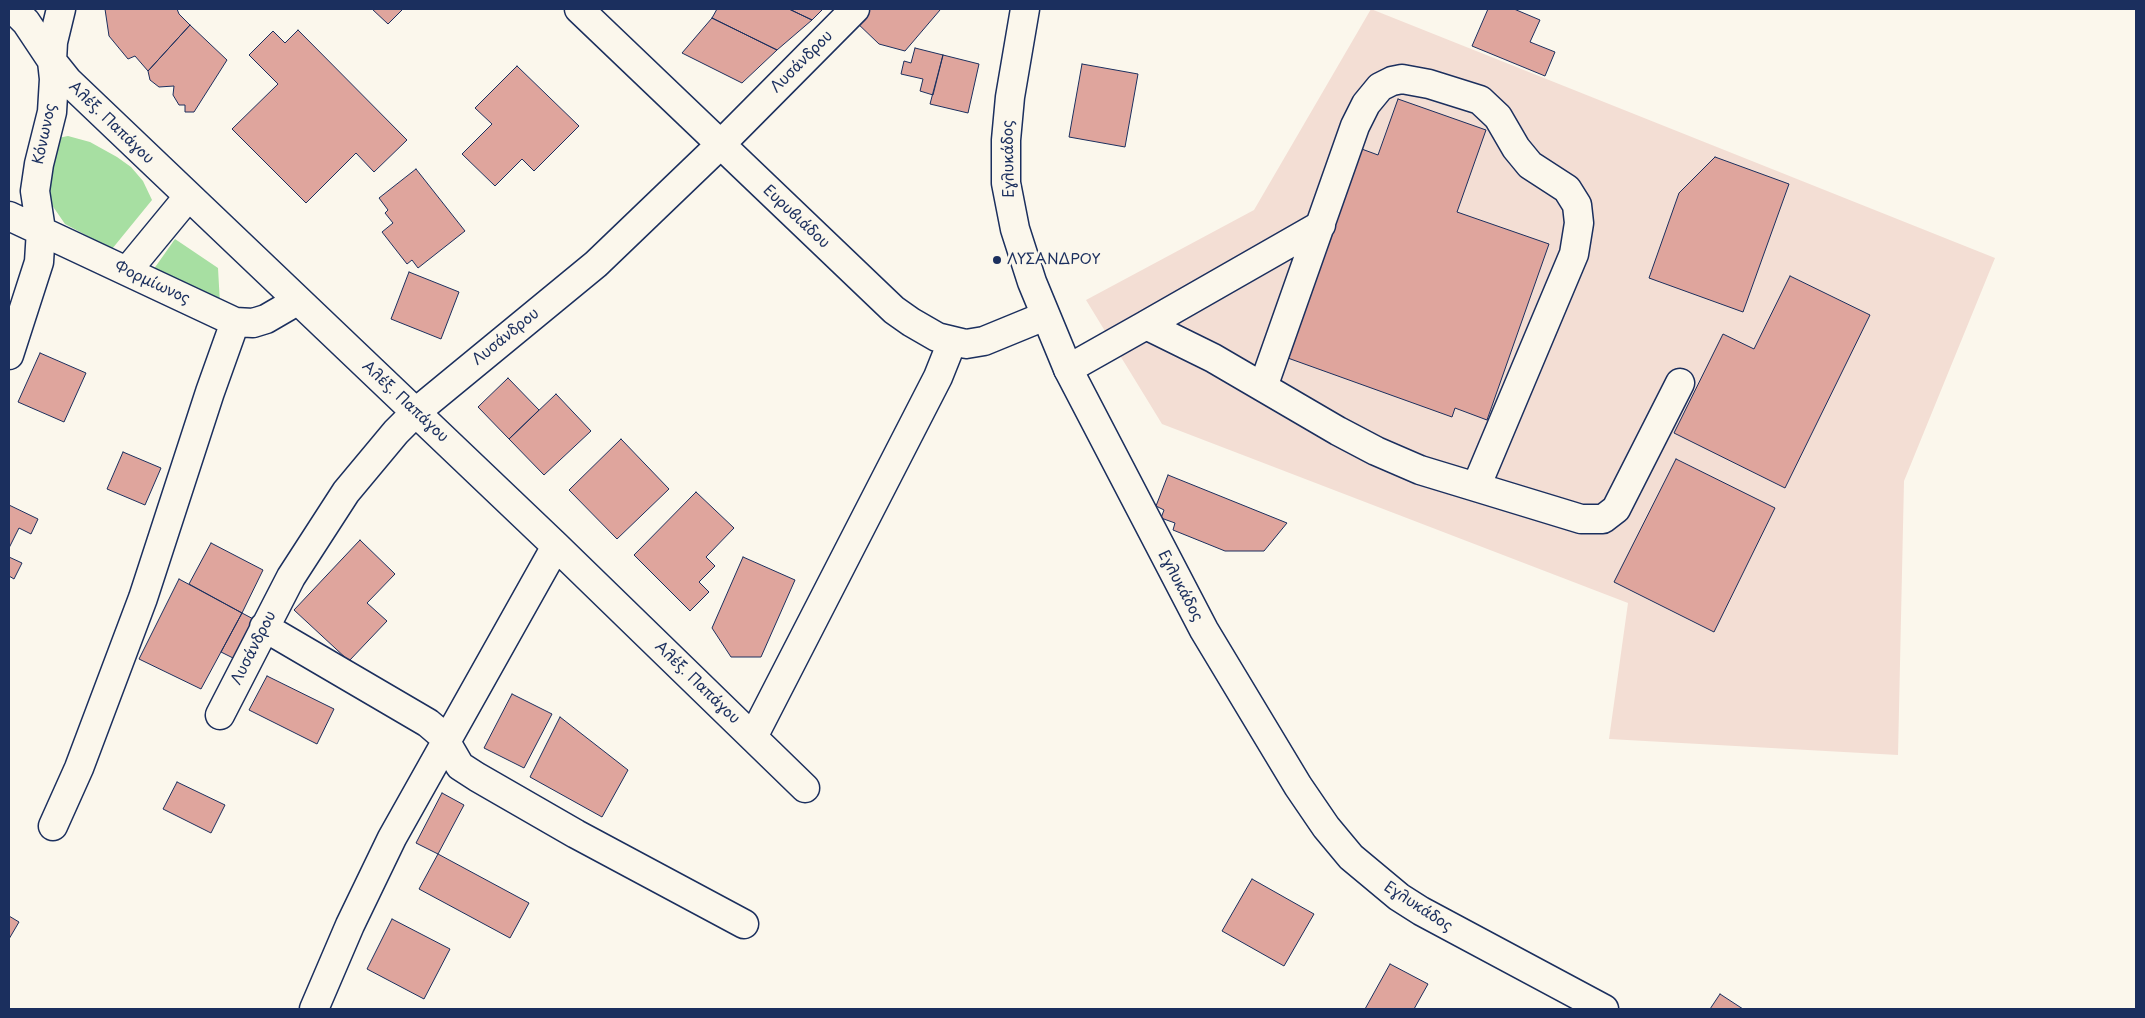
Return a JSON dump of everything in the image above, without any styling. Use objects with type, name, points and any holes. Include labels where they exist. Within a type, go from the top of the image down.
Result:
[{"type":"street","name":"Αλέξ. Παπάγου","points":[[13,9],[26,22],[68,81],[556,546],[805,788]]},
{"type":"street","name":"Κόνωνος","points":[[9,355],[39,262],[41,230],[35,191],[39,164],[52,112],[54,30],[61,9]]},
{"type":"street","name":"Ευρυβιάδου","points":[[579,9],[894,310],[926,332],[952,342],[966,344],[984,342],[1045,316]]},
{"type":"street","name":"Λυσάνδρου","points":[[220,715],[291,577],[346,492],[416,412],[596,264],[720,145],[855,9]]},
{"type":"street","name":"Εγλυκάδος","points":[[1025,9],[1008,112],[1006,140],[1006,183],[1014,230],[1045,316],[1068,369],[1204,630],[1272,747],[1338,842],[1377,880],[1421,911],[1604,1009]]},
{"type":"street","points":[[1263,387],[1360,113],[1380,87],[1392,81],[1402,79],[1429,84],[1480,100],[1498,118],[1516,148],[1530,165],[1567,189],[1577,205],[1579,223],[1574,254],[1476,488]]},
{"type":"street","points":[[127,271],[188,196]]},
{"type":"street","name":"Φορμίωνος","points":[[9,216],[235,322],[254,323],[266,319],[297,301]]},
{"type":"street","points":[[1068,369],[1321,225]]},
{"type":"street","points":[[53,826],[79,768],[143,598],[210,392],[235,322]]},
{"type":"street","points":[[1146,325],[1213,358],[1376,452],[1420,470],[1581,519],[1603,519],[1616,509],[1680,382]]},
{"type":"street","points":[[752,737],[938,377],[952,342]]},
{"type":"street","points":[[314,1009],[350,925],[392,838],[556,546]]},
{"type":"street","points":[[264,627],[414,712],[437,729],[460,766],[477,777],[576,834],[744,924]]},
{"type":"shaded area","points":[[1371,9],[1995,258],[1904,481],[1898,755],[1609,739],[1628,603],[1162,424],[1086,300],[1254,210]]},
{"type":"green space","points":[[68,136],[90,142],[131,167],[143,181],[152,200],[112,249],[65,224],[45,195],[58,138]]},
{"type":"green space","points":[[175,239],[218,268],[220,304],[151,273]]},
{"type":"building","points":[[105,9],[177,9],[179,14],[190,25],[148,71],[135,56],[128,59],[109,36]]},
{"type":"building","points":[[372,9],[403,9],[388,24]]},
{"type":"building","points":[[717,9],[789,9],[812,20],[777,50],[712,18]]},
{"type":"building","points":[[789,9],[823,9],[812,20]]},
{"type":"building","points":[[865,9],[940,10],[905,51],[879,44],[854,20]]},
{"type":"building","points":[[1488,9],[1514,9],[1540,20],[1530,42],[1555,52],[1545,76],[1472,46]]},
{"type":"building","points":[[712,18],[777,50],[742,83],[682,53]]},
{"type":"building","points":[[190,25],[227,60],[194,112],[185,112],[185,105],[179,105],[173,95],[174,86],[159,87],[150,80],[148,71]]},
{"type":"building","points":[[298,30],[407,140],[374,172],[356,153],[306,203],[232,129],[278,84],[249,55],[273,31],[285,43]]},
{"type":"building","points":[[915,48],[943,55],[933,95],[920,91],[923,79],[901,74],[904,61],[911,63]]},
{"type":"building","points":[[943,55],[979,64],[968,113],[930,104]]},
{"type":"building","points":[[1082,64],[1138,74],[1125,147],[1069,137]]},
{"type":"building","points":[[517,66],[579,126],[534,171],[522,159],[495,186],[462,154],[492,124],[475,108]]},
{"type":"building","points":[[1398,99],[1486,130],[1457,212],[1549,244],[1487,420],[1455,408],[1452,417],[1285,357],[1359,148],[1378,155]]},
{"type":"building","points":[[1715,157],[1789,184],[1743,312],[1649,278],[1679,193]]},
{"type":"building","points":[[416,169],[465,231],[418,268],[412,260],[407,264],[382,232],[393,223],[385,213],[388,210],[379,198]]},
{"type":"building","points":[[409,272],[459,292],[441,339],[391,319]]},
{"type":"building","points":[[1790,276],[1870,315],[1785,488],[1674,433],[1723,334],[1754,349]]},
{"type":"building","points":[[40,353],[86,373],[64,422],[18,402]]},
{"type":"building","points":[[508,378],[539,410],[509,439],[478,407]]},
{"type":"building","points":[[556,394],[591,431],[544,475],[509,439]]},
{"type":"building","points":[[621,439],[669,489],[617,539],[569,490]]},
{"type":"building","points":[[123,452],[161,468],[145,505],[107,489]]},
{"type":"building","points":[[1676,459],[1775,508],[1714,632],[1614,582]]},
{"type":"building","points":[[1168,475],[1287,523],[1264,551],[1225,551],[1173,530],[1175,523],[1161,518],[1164,510],[1156,506]]},
{"type":"building","points":[[696,492],[734,528],[706,557],[715,566],[699,582],[709,592],[690,611],[634,555]]},
{"type":"building","points":[[9,505],[38,519],[31,534],[19,528],[9,548]]},
{"type":"building","points":[[360,540],[395,574],[367,603],[387,621],[349,661],[294,610]]},
{"type":"building","points":[[211,543],[263,570],[242,613],[189,584]]},
{"type":"building","points":[[9,557],[22,563],[14,579],[9,576]]},
{"type":"building","points":[[743,557],[795,580],[761,657],[731,657],[712,628]]},
{"type":"building","points":[[179,579],[242,613],[201,689],[139,659]]},
{"type":"building","points":[[242,613],[259,622],[239,661],[221,652]]},
{"type":"building","points":[[267,676],[334,709],[317,744],[249,710]]},
{"type":"building","points":[[512,694],[552,714],[524,768],[484,748]]},
{"type":"building","points":[[560,717],[628,770],[602,817],[530,777]]},
{"type":"building","points":[[177,782],[225,805],[211,833],[163,809]]},
{"type":"building","points":[[442,793],[464,805],[438,854],[416,843]]},
{"type":"building","points":[[438,854],[529,903],[510,938],[419,889]]},
{"type":"building","points":[[1252,879],[1314,914],[1284,966],[1222,931]]},
{"type":"building","points":[[9,916],[19,922],[9,939]]},
{"type":"building","points":[[392,919],[450,949],[424,999],[367,969]]},
{"type":"building","points":[[1390,964],[1428,984],[1414,1009],[1365,1009]]},
{"type":"building","points":[[1720,994],[1743,1009],[1710,1009]]},
{"type":"place","name":"ΛΥΣΑΝΔΡΟΥ","points":[[997,260]]}]
